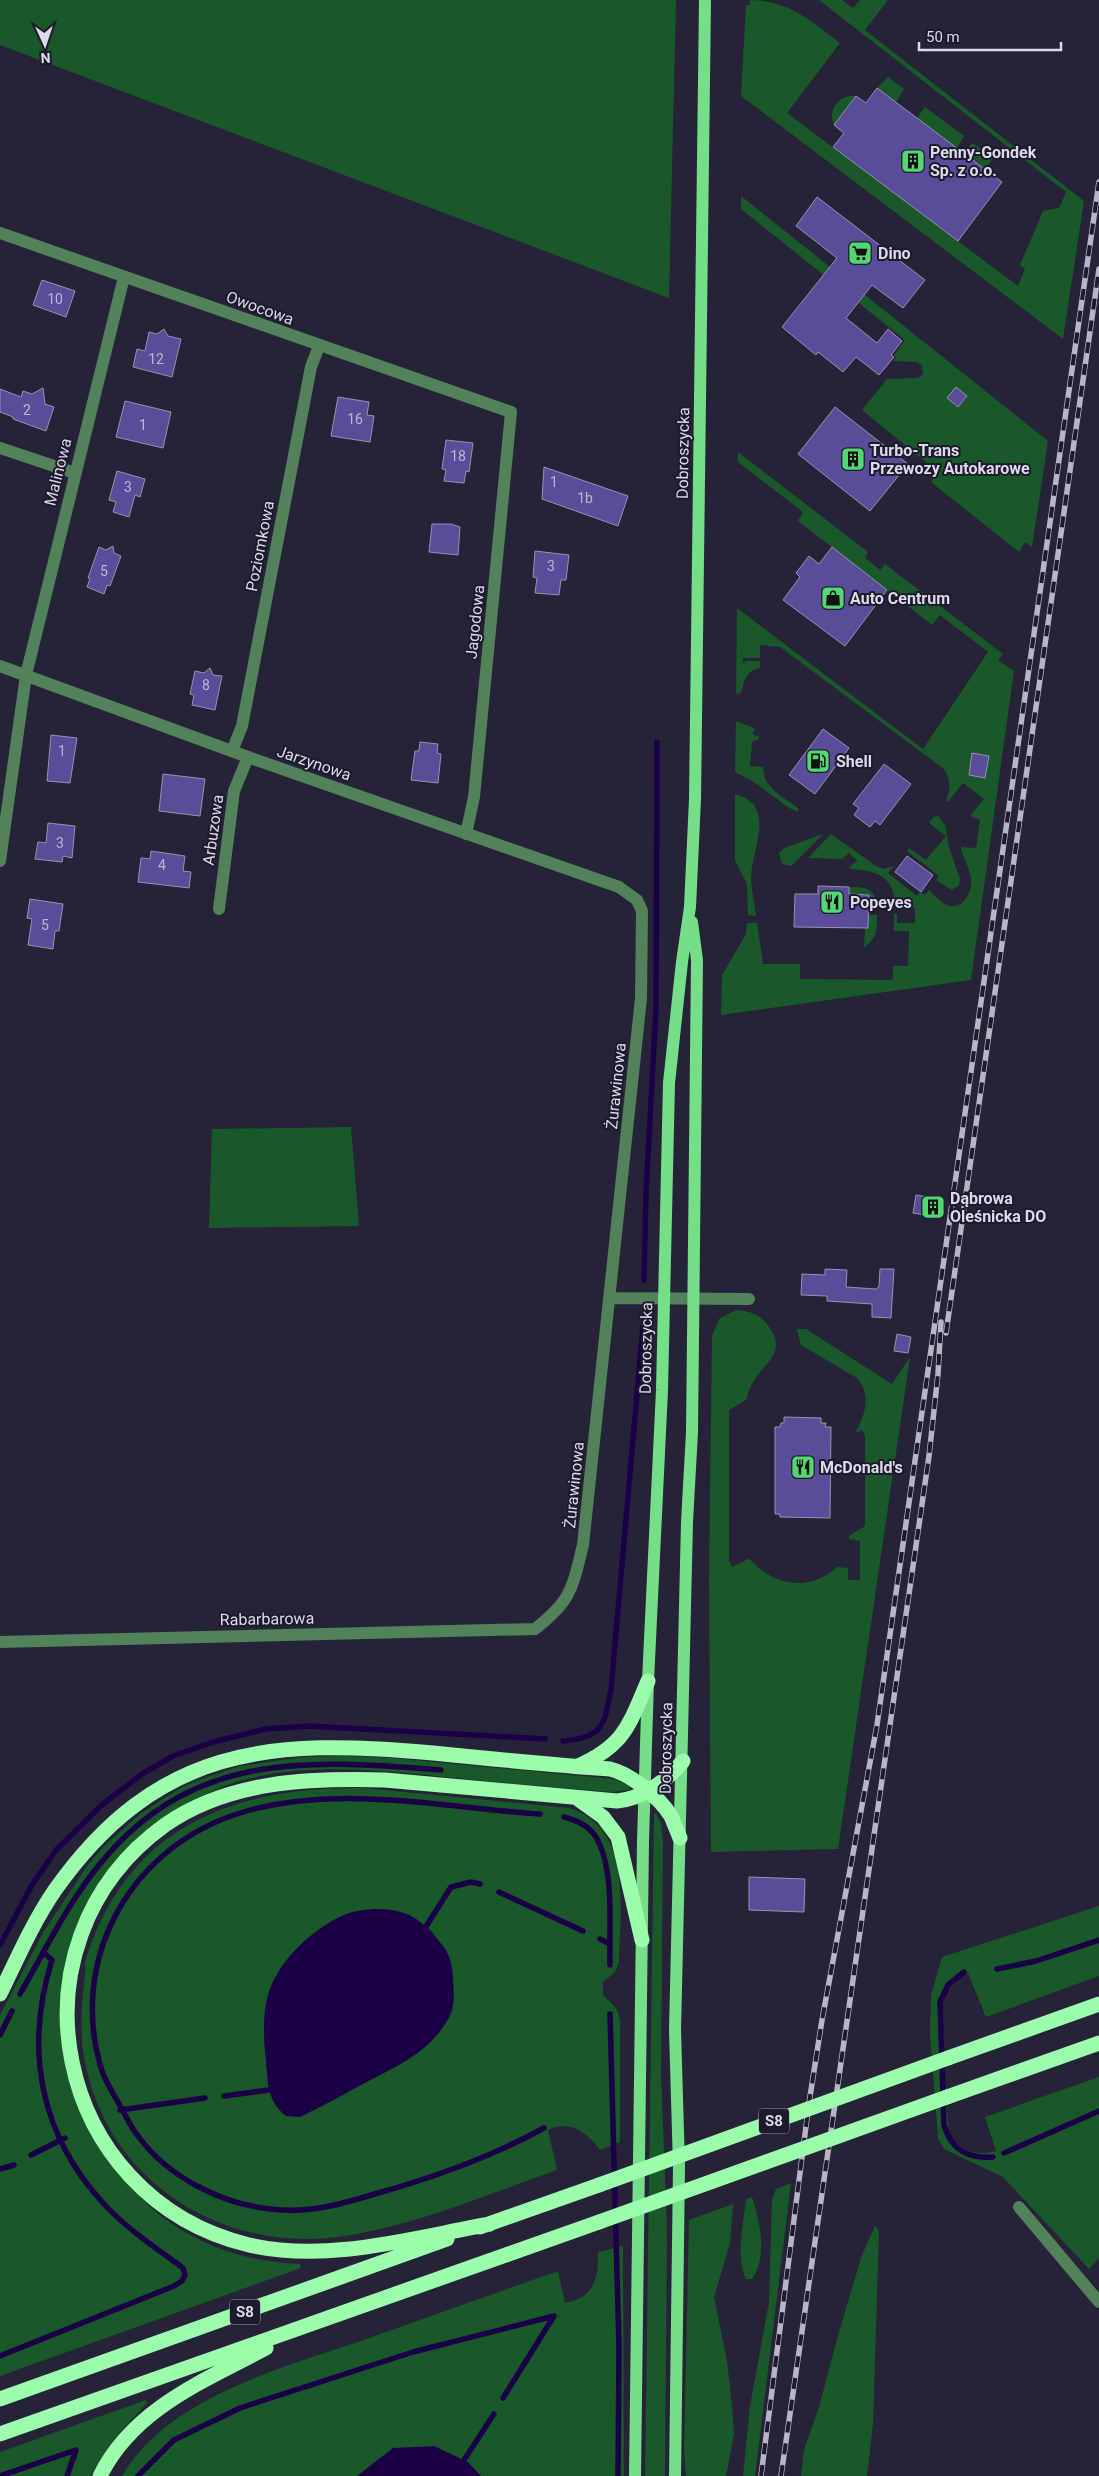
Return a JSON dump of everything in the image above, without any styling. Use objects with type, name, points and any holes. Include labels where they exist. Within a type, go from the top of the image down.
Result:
[{"type":"highway","points":[[577,1767],[594,1760],[616,1744],[628,1728],[648,1681]]},
{"type":"highway","points":[[0,1994],[36,1922],[55,1891],[116,1820],[146,1797],[177,1778],[207,1765],[266,1750],[326,1746],[370,1747],[622,1772],[634,1779],[670,1816],[680,1838]]},
{"type":"highway","points":[[490,2224],[366,2247],[328,2251],[295,2251],[247,2244],[202,2229],[181,2219],[144,2190],[114,2159],[84,2108],[69,2055],[67,2001],[71,1967],[82,1932],[96,1903],[111,1879],[134,1852],[164,1826],[182,1815],[204,1803],[235,1793],[286,1782],[350,1779],[385,1780],[577,1798],[625,1800],[659,1784],[683,1761]]},
{"type":"highway","points":[[577,1798],[603,1817],[618,1837],[642,1940]]},
{"type":"highway","name":"S8","points":[[0,2398],[599,2185],[1099,2004]]},
{"type":"highway","name":"S8","points":[[0,2434],[1099,2043]]},
{"type":"highway","points":[[1017,2072],[1099,2053]]},
{"type":"highway","points":[[100,2476],[118,2447],[142,2421],[171,2399],[309,2325]]},
{"type":"main road","name":"Dobroszycka","points":[[635,2476],[645,1791],[648,1681],[661,1400],[669,1082],[690,907],[695,799],[705,0]]},
{"type":"main road","name":"Dobroszycka","points":[[675,2476],[679,2166],[676,2030],[687,1522],[692,1432],[697,960],[690,907]]},
{"type":"street","name":"Owocowa","points":[[0,233],[510,412]]},
{"type":"street","name":"Malinowa","points":[[0,861],[26,675],[124,277]]},
{"type":"street","name":"Poziomkowa","points":[[232,751],[242,726],[312,368],[319,346]]},
{"type":"street","name":"Jagodowa","points":[[466,834],[474,797],[510,412]]},
{"type":"street","points":[[0,448],[75,473]]},
{"type":"street","name":"Jarzynowa","points":[[0,666],[248,757],[618,886]]},
{"type":"street","name":"Arbuzowa","points":[[219,909],[234,791],[248,757]]},
{"type":"street","name":"Żurawinowa","points":[[535,1630],[557,1612],[571,1592],[584,1545],[641,998],[643,922],[638,900],[618,886]]},
{"type":"street","points":[[611,1298],[749,1299]]},
{"type":"street","name":"Rabarbarowa","points":[[0,1642],[535,1630]]},
{"type":"street","points":[[1019,2207],[1099,2302]]},
{"type":"green space","points":[[0,0],[676,0],[669,298],[0,45]]},
{"type":"green space","points":[[750,0],[764,1],[788,8],[809,20],[840,43],[787,113],[1018,286],[1025,269],[1020,265],[1043,211],[1059,208],[1066,192],[819,0],[842,0],[853,8],[860,0],[888,0],[865,30],[1084,201],[1063,339],[741,96],[746,5],[750,5]]},
{"type":"green space","points":[[888,77],[904,89],[896,102],[877,88]]},
{"type":"green space","points":[[856,96],[834,125],[832,113],[836,104],[845,97]]},
{"type":"green space","points":[[925,107],[964,136],[957,148],[917,118]]},
{"type":"green space","points":[[971,144],[974,144],[993,158],[986,169],[965,153]]},
{"type":"green space","points":[[741,196],[1048,441],[1032,547],[1025,542],[1019,552],[931,482],[938,472],[862,410],[887,379],[918,378],[923,374],[922,365],[916,362],[893,361],[896,358],[894,355],[905,340],[741,209]]},
{"type":"green space","points":[[738,452],[868,552],[865,558],[880,570],[885,564],[1003,654],[998,660],[1014,671],[971,980],[721,1015],[722,975],[746,934],[747,923],[757,923],[763,964],[800,964],[800,979],[893,980],[893,966],[908,966],[909,931],[894,931],[894,914],[897,914],[897,923],[915,923],[915,908],[895,908],[892,889],[884,878],[870,872],[851,869],[849,867],[857,861],[849,853],[842,859],[808,858],[831,834],[876,866],[883,869],[894,866],[888,873],[917,896],[920,892],[925,895],[929,890],[943,903],[955,906],[964,901],[970,891],[970,875],[961,849],[962,847],[976,848],[980,820],[970,816],[984,799],[963,783],[948,802],[946,801],[949,785],[944,769],[780,647],[760,645],[760,658],[743,658],[743,664],[746,661],[760,661],[760,668],[748,674],[741,693],[736,694],[737,608],[923,749],[988,652],[940,615],[932,625],[798,521],[803,512],[738,462]]},
{"type":"green space","points":[[736,721],[754,728],[755,731],[752,732],[755,737],[758,735],[759,739],[752,742],[750,766],[763,767],[766,781],[774,791],[798,808],[798,812],[789,808],[754,782],[735,772]]},
{"type":"green space","points":[[735,794],[748,800],[756,808],[759,818],[759,830],[751,878],[756,916],[748,915],[747,884],[735,860]]},
{"type":"green space","points":[[938,816],[945,825],[949,847],[960,879],[959,885],[952,890],[936,880],[939,876],[907,851],[909,848],[926,860],[946,836],[929,823],[933,817]]},
{"type":"green space","points":[[823,834],[791,866],[782,864],[779,853],[784,848]]},
{"type":"green space","points":[[849,887],[870,890],[875,897],[877,909],[869,909],[869,895],[849,894]]},
{"type":"green space","points":[[868,915],[877,915],[876,929],[872,941],[864,948],[865,928],[868,928]]},
{"type":"green space","points":[[351,1127],[359,1226],[209,1228],[212,1129]]},
{"type":"green space","points":[[736,1310],[749,1312],[761,1318],[767,1324],[776,1342],[773,1356],[753,1382],[746,1400],[729,1410],[729,1561],[732,1567],[748,1559],[770,1576],[792,1583],[816,1580],[827,1575],[837,1567],[848,1568],[848,1580],[860,1580],[860,1541],[849,1539],[849,1536],[865,1526],[865,1436],[862,1430],[855,1433],[862,1420],[866,1398],[862,1385],[857,1378],[801,1345],[797,1329],[806,1329],[892,1384],[910,1357],[838,1849],[711,1852],[709,1581],[712,1336],[719,1319]]},
{"type":"green space","points":[[348,1756],[391,1758],[614,1779],[630,1786],[629,1790],[611,1792],[397,1772],[338,1769],[309,1770],[252,1778],[224,1786],[152,1832],[103,1898],[77,1975],[74,2055],[96,2132],[140,2197],[208,2244],[300,2264],[301,2268],[0,2376],[0,2015],[44,1931],[87,1866],[104,1846],[140,1814],[179,1789],[198,1780],[240,1766],[303,1757]]},
{"type":"green space","points":[[363,1788],[569,1808],[590,1818],[604,1833],[613,1851],[618,1872],[620,1895],[619,1961],[615,1972],[603,1982],[603,1995],[616,2008],[620,2019],[620,2142],[600,2150],[584,2133],[571,2127],[556,2127],[548,2130],[557,2170],[421,2218],[393,2226],[337,2237],[293,2239],[250,2232],[210,2219],[173,2198],[142,2171],[116,2138],[96,2100],[82,2045],[82,2000],[86,1967],[84,1966],[102,1919],[125,1880],[155,1849],[189,1825],[227,1807],[269,1796],[315,1789]],"holes":[[[346,1914],[427,1925],[446,1950],[450,1960],[454,1992],[449,2019],[431,2040],[269,2090],[264,2033],[267,1999],[271,1985],[278,1972],[297,1948],[321,1928]]]},
{"type":"green space","points":[[656,1813],[661,1823],[663,1841],[661,2075],[667,2230],[665,2476],[645,2476],[654,1814]]},
{"type":"green space","points":[[1099,1906],[1099,1976],[986,2017],[968,1973],[956,1980],[947,1990],[943,2001],[941,2018],[942,2058],[949,2131],[957,2144],[968,2151],[982,2153],[996,2151],[985,2117],[1099,2077],[1099,2258],[1089,2269],[1003,2177],[944,2149],[938,2138],[930,2033],[931,1995],[942,1957]]},
{"type":"green space","points":[[791,2183],[755,2476],[743,2476],[750,2406],[769,2302],[772,2200],[776,2189]]},
{"type":"green space","points":[[752,2197],[760,2228],[761,2250],[757,2270],[752,2279],[746,2279],[741,2260],[741,2240],[746,2199]]},
{"type":"green space","points":[[733,2204],[730,2243],[714,2297],[727,2361],[734,2434],[726,2476],[686,2476],[684,2452],[689,2220]]},
{"type":"green space","points":[[875,2226],[879,2231],[873,2424],[867,2476],[801,2476],[804,2450],[819,2407],[862,2255]]},
{"type":"green space","points":[[623,2246],[624,2476],[122,2476],[143,2448],[169,2424],[200,2404],[233,2387],[269,2372],[558,2271],[565,2303],[575,2300],[583,2297],[593,2285],[596,2278],[598,2252]]},
{"type":"green space","points":[[146,2400],[147,2403],[115,2438],[90,2476],[0,2476],[0,2452]]},
{"type":"shaded area","points":[[373,1909],[386,1909],[414,1917],[428,1929],[446,1950],[453,1973],[454,2001],[450,2015],[431,2041],[410,2058],[300,2117],[286,2116],[272,2098],[267,2077],[264,2021],[266,2004],[273,1983],[279,1971],[297,1948],[320,1929],[347,1914]]},
{"type":"shaded area","points":[[434,2446],[468,2462],[481,2476],[357,2476],[393,2448]]},
{"type":"building","name":"Penny-Gondek Sp. z o.o.","points":[[877,88],[1002,182],[958,241],[833,147],[844,133],[834,125],[856,96],[866,103]]},
{"type":"building","points":[[817,197],[925,280],[903,308],[872,285],[846,318],[877,343],[888,329],[902,341],[891,355],[894,357],[879,375],[856,357],[843,372],[818,352],[816,355],[782,327],[837,258],[796,226]]},
{"type":"building","points":[[42,280],[75,291],[66,317],[33,305]]},
{"type":"building","points":[[164,329],[168,336],[181,339],[172,377],[133,367],[137,349],[145,351],[149,332],[157,334]]},
{"type":"building","points":[[956,387],[967,396],[958,407],[947,398]]},
{"type":"building","points":[[43,388],[45,404],[54,407],[46,431],[13,419],[13,417],[0,412],[0,389],[21,397],[23,391],[32,394]]},
{"type":"building","points":[[338,397],[369,402],[367,415],[374,416],[370,442],[331,436]]},
{"type":"building","points":[[125,401],[171,412],[163,448],[116,437]]},
{"type":"building","name":"Turbo-Trans Przewozy Autokarowe","points":[[835,407],[908,464],[870,511],[798,454]]},
{"type":"building","points":[[446,440],[473,443],[469,472],[466,471],[464,483],[444,481],[446,470],[442,469]]},
{"type":"building","points":[[544,467],[628,496],[618,526],[542,499]]},
{"type":"building","points":[[117,471],[145,479],[140,497],[135,495],[129,517],[113,512],[116,502],[109,500]]},
{"type":"building","points":[[432,524],[451,524],[460,527],[458,555],[429,552]]},
{"type":"building","points":[[113,546],[114,553],[121,556],[110,586],[107,585],[104,594],[87,587],[90,579],[88,578],[99,547],[106,550]]},
{"type":"building","name":"Auto Centrum","points":[[832,547],[887,590],[845,646],[783,600],[800,577],[796,573],[809,556],[819,564]]},
{"type":"building","points":[[535,551],[569,555],[566,580],[561,580],[559,595],[535,593],[537,578],[533,577]]},
{"type":"building","points":[[210,668],[213,675],[222,676],[215,710],[192,705],[194,695],[190,694],[195,671],[204,673]]},
{"type":"building","points":[[823,729],[849,748],[815,794],[789,775]]},
{"type":"building","points":[[51,735],[77,738],[70,783],[47,781]]},
{"type":"building","points":[[420,742],[438,744],[437,753],[441,754],[438,783],[411,780],[415,751],[419,751]]},
{"type":"building","points":[[972,753],[989,756],[985,778],[969,775]]},
{"type":"building","points":[[884,764],[911,784],[880,825],[875,821],[870,827],[854,815],[859,808],[853,804]]},
{"type":"building","points":[[163,774],[205,779],[200,816],[159,811]]},
{"type":"building","points":[[48,823],[75,826],[72,858],[63,856],[62,862],[35,859],[38,842],[46,843]]},
{"type":"building","points":[[151,851],[185,856],[183,871],[191,872],[189,888],[138,882],[141,858],[150,859]]},
{"type":"building","points":[[907,856],[933,875],[921,892],[895,872]]},
{"type":"building","name":"Popeyes","points":[[818,886],[849,887],[849,894],[869,895],[868,928],[794,927],[795,894],[818,894]]},
{"type":"building","points":[[30,899],[63,904],[59,931],[55,931],[53,949],[28,945],[32,919],[27,918]]},
{"type":"building","points":[[916,1195],[941,1199],[938,1217],[913,1213]]},
{"type":"building","points":[[825,1269],[847,1270],[846,1287],[876,1289],[879,1287],[880,1269],[894,1269],[891,1318],[872,1317],[872,1304],[827,1301],[827,1296],[801,1295],[802,1274],[825,1275]]},
{"type":"building","points":[[897,1334],[911,1337],[908,1353],[894,1351]]},
{"type":"building","name":"McDonald's","points":[[784,1417],[821,1418],[821,1423],[826,1423],[825,1427],[831,1427],[830,1518],[780,1517],[780,1514],[775,1514],[775,1427],[780,1427],[781,1423],[784,1423]]},
{"type":"building","points":[[749,1877],[805,1879],[804,1912],[749,1910]]},
{"type":"waterway","points":[[644,1280],[646,1192],[656,1009],[657,742]]},
{"type":"waterway","points":[[563,1741],[577,1739],[594,1733],[604,1721],[609,1702],[643,1326]]},
{"type":"waterway","points":[[0,1945],[32,1885],[56,1850],[103,1804],[142,1774],[173,1756],[213,1742],[266,1729],[308,1726],[545,1739]]},
{"type":"waterway","points":[[20,1994],[63,1918],[92,1874],[128,1834],[166,1804],[207,1784],[249,1772],[294,1766],[341,1764],[441,1770]]},
{"type":"waterway","points":[[540,1814],[345,1798],[307,1800],[268,1806],[231,1816],[194,1833],[162,1856],[136,1884],[115,1917],[100,1953],[93,1991],[94,2031],[102,2071],[134,2130],[150,2151],[180,2176],[215,2195],[233,2201],[252,2206],[285,2210],[312,2209],[351,2201],[421,2180],[462,2165],[504,2148],[544,2128]]},
{"type":"waterway","points":[[564,1817],[578,1822],[590,1830],[596,1837],[602,1850],[609,1882],[610,1965]]},
{"type":"waterway","points":[[427,1925],[451,1887],[471,1882],[480,1884]]},
{"type":"waterway","points":[[499,1892],[583,1931]]},
{"type":"waterway","points":[[600,1939],[610,1944]]},
{"type":"waterway","points":[[997,1969],[1036,1961],[1099,1940]]},
{"type":"waterway","points":[[0,2356],[174,2286],[182,2281],[185,2275],[183,2268],[132,2230],[104,2204],[82,2177],[65,2149],[52,2120],[44,2090],[39,2058],[39,2026],[52,1960],[44,1953]]},
{"type":"waterway","points":[[964,1972],[948,1985],[940,2002],[944,2125],[951,2141],[962,2151],[976,2156],[993,2157]]},
{"type":"waterway","points":[[0,2035],[12,2011]]},
{"type":"waterway","points":[[610,2014],[619,2348],[618,2476]]},
{"type":"waterway","points":[[224,2096],[269,2090]]},
{"type":"waterway","points":[[120,2110],[205,2098]]},
{"type":"waterway","points":[[1004,2153],[1099,2111]]},
{"type":"waterway","points":[[31,2155],[65,2138]]},
{"type":"waterway","points":[[0,2169],[14,2165]]},
{"type":"waterway","points":[[138,2476],[174,2440],[240,2408],[413,2352],[554,2316],[503,2398]]},
{"type":"waterway","points":[[464,2460],[494,2414]]},
{"type":"waterway","points":[[0,2476],[76,2450],[67,2476]]},
{"type":"railway","points":[[761,2476],[809,2103],[822,2020],[877,1725],[1099,182]]},
{"type":"railway","points":[[946,1333],[1099,269]]},
{"type":"railway","points":[[781,2476],[929,1456],[938,1374],[941,1322]]},
{"type":"place","name":"Penny-Gondek Sp. z o.o.","points":[[913,161]]},
{"type":"place","name":"Dino","points":[[860,253]]},
{"type":"place","name":"Turbo-Trans Przewozy Autokarowe","points":[[853,459]]},
{"type":"place","name":"Auto Centrum","points":[[833,598]]},
{"type":"place","name":"Shell","points":[[818,761]]},
{"type":"place","name":"Popeyes","points":[[832,902]]},
{"type":"place","name":"Dąbrowa Oleśnicka DO","points":[[933,1207]]},
{"type":"place","name":"McDonald's","points":[[803,1467]]}]
